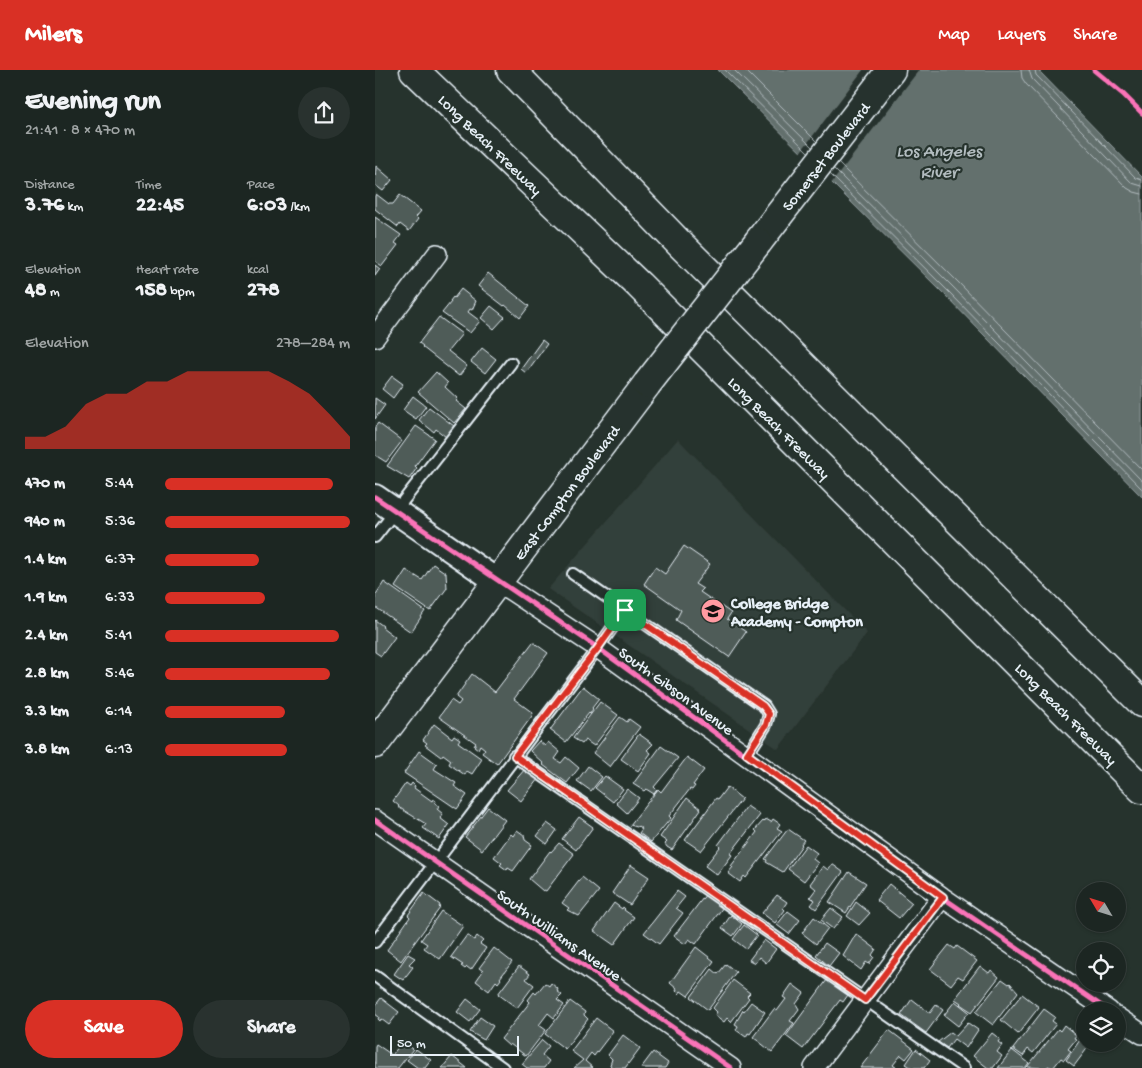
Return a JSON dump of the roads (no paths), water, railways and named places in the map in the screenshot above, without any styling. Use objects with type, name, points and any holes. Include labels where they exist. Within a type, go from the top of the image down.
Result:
[{"type":"main road","name":"Long Beach Freeway","points":[[414,70],[639,285],[1142,789]]},
{"type":"main road","points":[[511,70],[680,244],[1142,703]]},
{"type":"main road","name":"Somerset Boulevard","points":[[758,242],[891,70]]},
{"type":"main road","name":"East Compton Boulevard","points":[[375,744],[647,384],[758,242]]},
{"type":"street","points":[[375,337],[437,254]]},
{"type":"street","name":"South Gibson Avenue","points":[[375,497],[598,648],[943,897],[1096,1002]]},
{"type":"street","name":"South Williams Avenue","points":[[375,820],[731,1068]]},
{"type":"street","points":[[814,1068],[943,897]]},
{"type":"street","points":[[1126,1023],[1142,1034]]},
{"type":"lane","points":[[375,537],[511,363]]},
{"type":"lane","points":[[573,574],[763,706],[769,714],[766,725],[747,754]]},
{"type":"lane","points":[[375,942],[625,610]]},
{"type":"lane","points":[[515,756],[964,1068]]},
{"type":"lane","points":[[375,976],[503,1068]]},
{"type":"water","name":"Los Angeles River","points":[[718,70],[1038,70],[1142,177],[1142,497],[945,295]]},
{"type":"place","name":"College Bridge Academy - Compton","points":[[713,611]]}]
